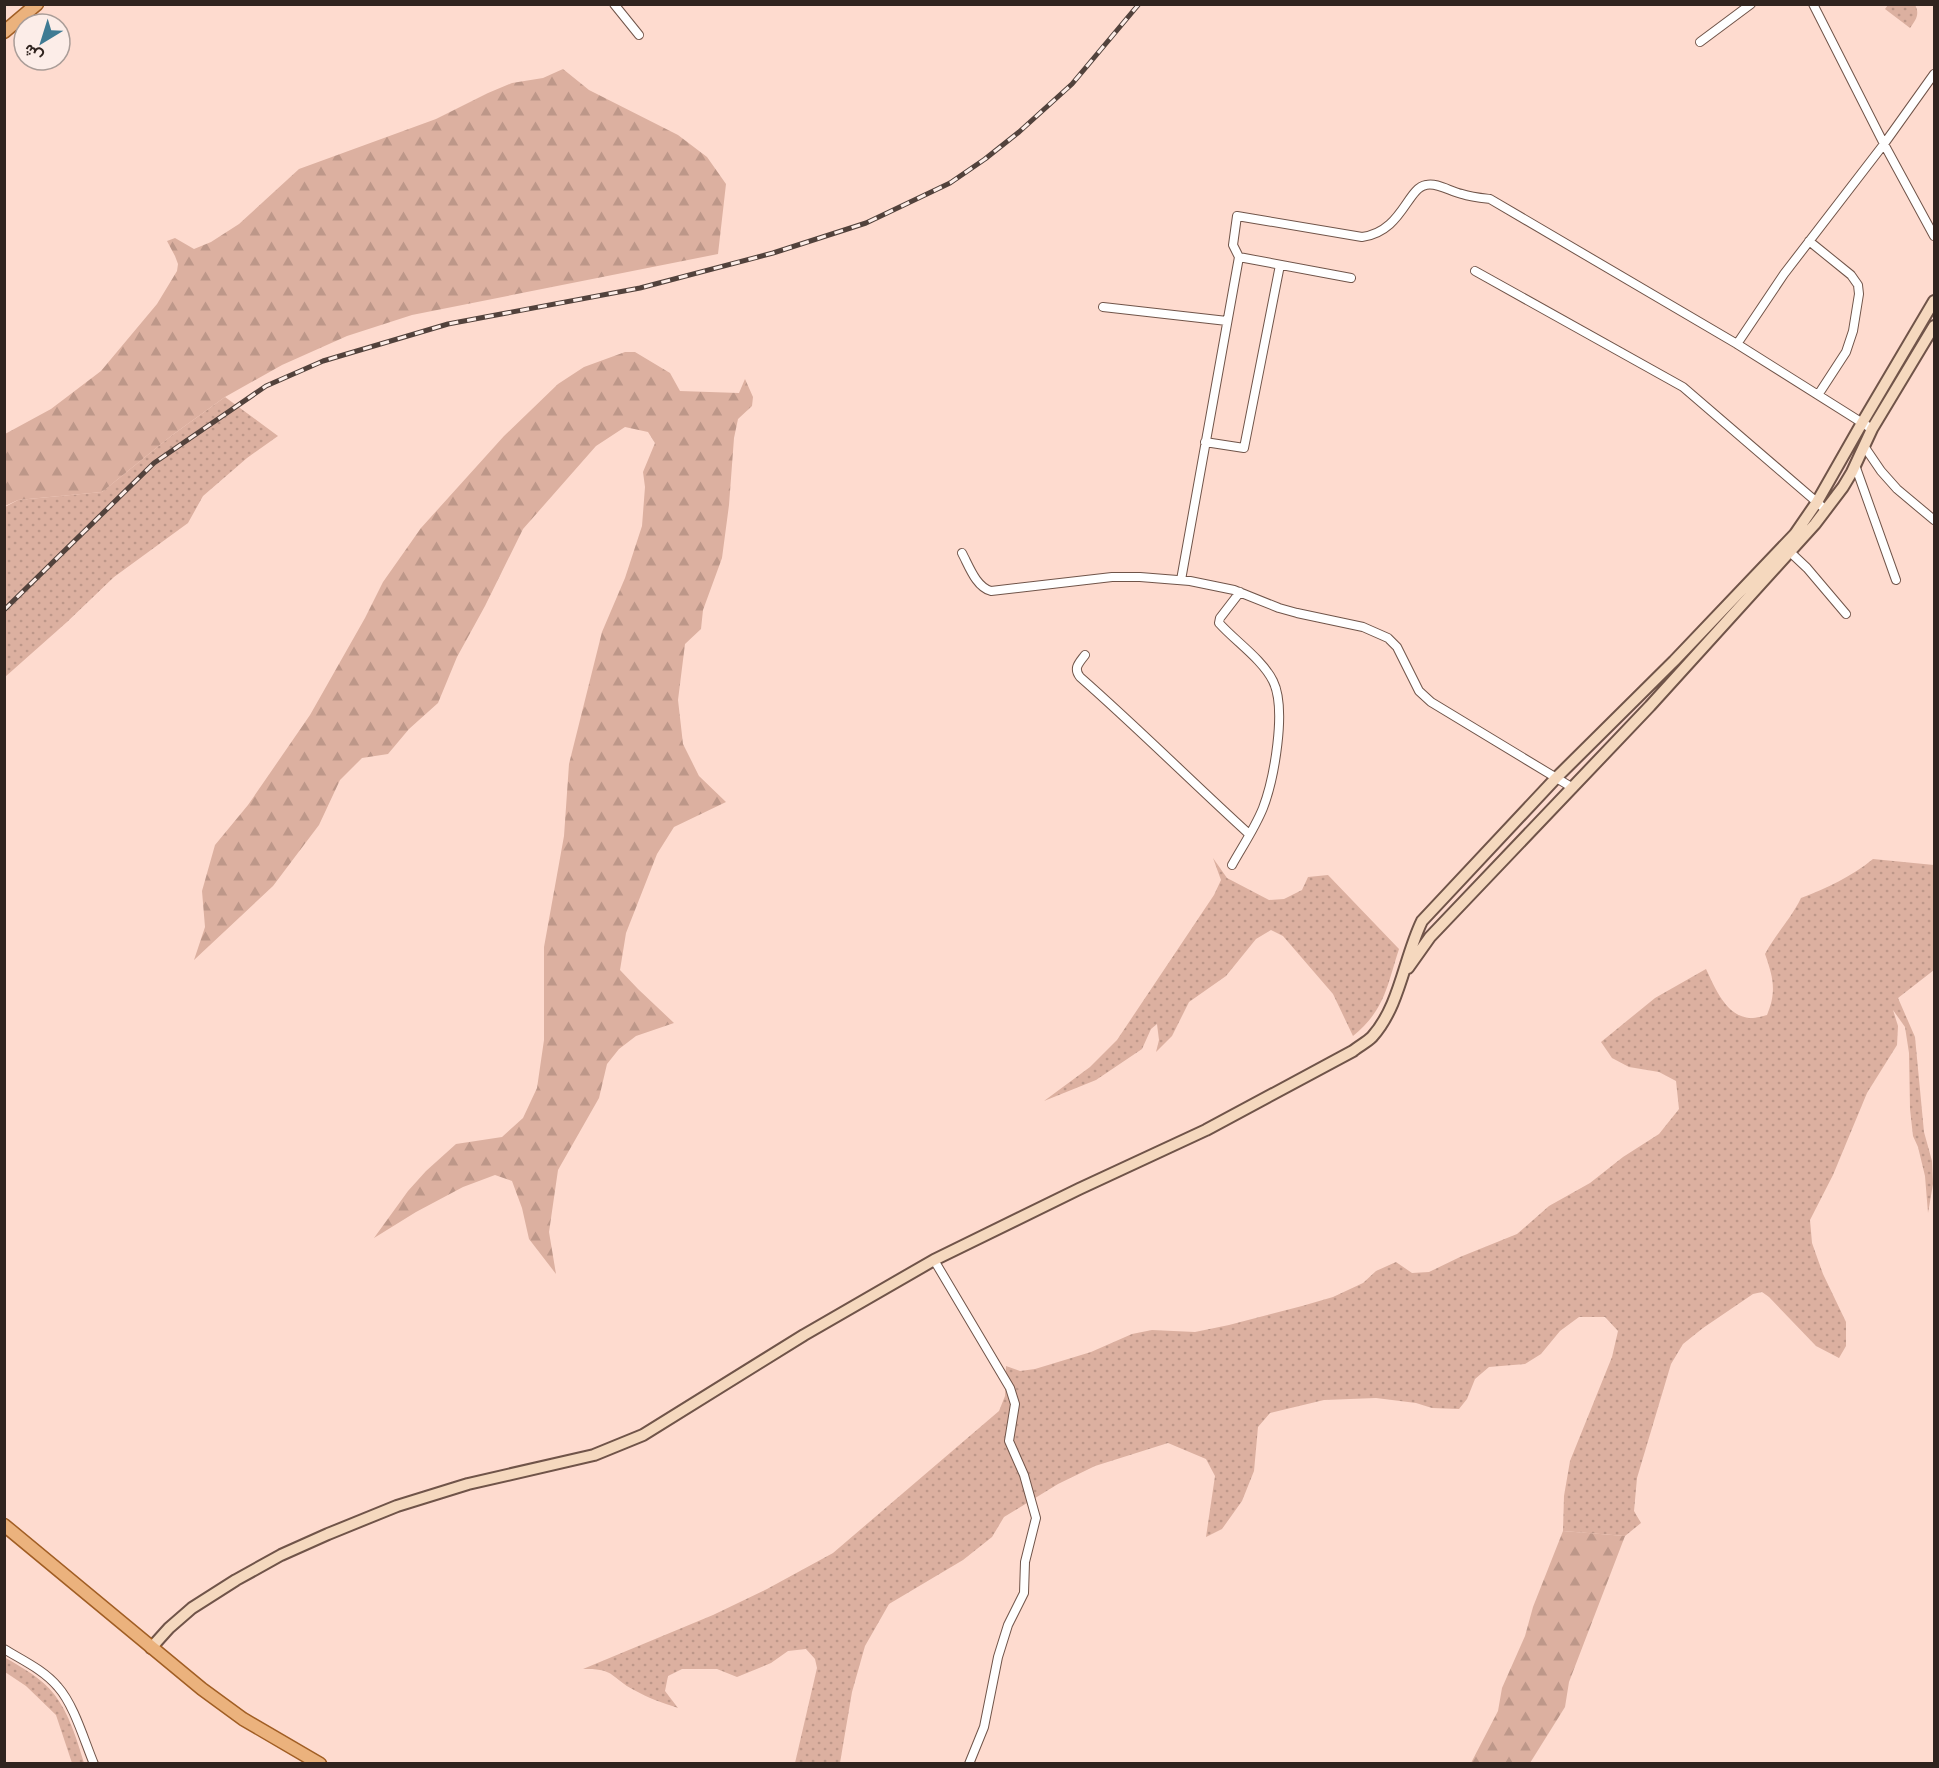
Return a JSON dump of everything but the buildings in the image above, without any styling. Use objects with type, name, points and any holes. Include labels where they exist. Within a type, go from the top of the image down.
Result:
[{"type":"main road","points":[[4,32],[37,4]]},
{"type":"main road","points":[[4,1525],[151,1648],[243,1719],[320,1764]]},
{"type":"street","points":[[614,4],[639,35]]},
{"type":"street","points":[[1700,42],[1751,4]]},
{"type":"street","points":[[1813,4],[1884,144],[1935,236]]},
{"type":"street","points":[[1737,345],[1784,274],[1935,74]]},
{"type":"street","points":[[1181,580],[1239,257],[1233,245],[1238,216],[1352,236],[1372,236],[1387,228],[1418,189],[1425,184],[1460,194],[1490,199],[1737,345],[1872,429]]},
{"type":"street","points":[[1809,241],[1851,275],[1859,294],[1853,331],[1846,352],[1818,395]]},
{"type":"street","points":[[1239,257],[1351,278]]},
{"type":"street","points":[[1205,442],[1244,448],[1280,265]]},
{"type":"street","points":[[1475,271],[1683,387],[1826,510]]},
{"type":"street","points":[[151,1648],[192,1608],[281,1555],[328,1534],[417,1500],[468,1484],[594,1455],[643,1435],[804,1335],[934,1260],[1206,1130],[1353,1051],[1371,1037],[1392,1002],[1404,973],[1413,940],[1422,921],[1556,778],[1674,661],[1795,534],[1817,502],[1935,301]]},
{"type":"street","points":[[1103,307],[1227,321]]},
{"type":"street","points":[[1404,973],[1430,937],[1557,806],[1826,510],[1843,488],[1872,429],[1935,326]]},
{"type":"street","points":[[1864,446],[1897,489],[1935,520]]},
{"type":"street","points":[[1855,465],[1896,580]]},
{"type":"street","points":[[1790,552],[1807,568],[1846,614]]},
{"type":"street","points":[[962,553],[980,585],[991,591],[1112,577],[1181,580],[1240,592],[1297,614],[1363,627],[1388,638],[1397,646],[1419,691],[1431,702],[1573,788]]},
{"type":"street","points":[[1232,865],[1262,809],[1271,783],[1279,716],[1276,689],[1267,671],[1219,623],[1220,618],[1240,592]]},
{"type":"street","points":[[1085,655],[1076,666],[1076,672],[1080,677],[1137,727],[1249,834]]},
{"type":"street","points":[[1542,793],[1557,806]]},
{"type":"street","points":[[934,1260],[1010,1388],[1015,1404],[1009,1441],[1024,1475],[1036,1518],[1026,1562],[1024,1593],[1008,1625],[998,1657],[984,1727],[969,1764]]},
{"type":"street","points":[[4,1649],[41,1671],[59,1687],[71,1708],[94,1764]]},
{"type":"green space","points":[[1888,5],[1915,5],[1917,17],[1910,28],[1885,9]]},
{"type":"green space","points":[[563,69],[589,90],[678,135],[707,157],[726,184],[718,254],[412,315],[347,336],[282,365],[225,397],[171,436],[102,492],[18,500],[5,506],[5,434],[51,409],[101,371],[157,304],[177,271],[178,264],[167,241],[175,238],[194,249],[211,242],[239,224],[299,169],[436,119],[512,83],[543,78]]},
{"type":"green space","points":[[625,352],[635,352],[670,373],[680,391],[739,393],[745,379],[753,397],[752,406],[738,419],[734,438],[722,558],[703,610],[701,629],[685,644],[678,700],[683,744],[699,776],[726,802],[674,827],[657,854],[626,933],[620,970],[674,1023],[636,1036],[619,1049],[607,1064],[599,1098],[558,1170],[549,1232],[556,1274],[529,1239],[522,1208],[512,1181],[495,1175],[463,1187],[374,1238],[408,1191],[426,1171],[456,1144],[502,1137],[523,1118],[537,1088],[544,1040],[544,947],[564,836],[569,764],[602,632],[625,578],[642,526],[645,487],[643,472],[655,443],[648,432],[625,427],[596,446],[523,529],[457,657],[438,703],[409,729],[388,754],[362,758],[340,780],[319,825],[273,886],[194,960],[205,927],[202,891],[215,845],[248,805],[310,715],[383,582],[421,528],[504,436],[558,384],[584,367]]},
{"type":"green space","points":[[225,397],[278,436],[247,458],[203,496],[188,523],[114,577],[5,677],[5,507],[18,500],[102,492],[171,436]]},
{"type":"green space","points":[[1213,858],[1227,878],[1269,900],[1284,899],[1302,890],[1308,877],[1328,875],[1399,949],[1384,997],[1372,1017],[1353,1036],[1333,994],[1283,936],[1271,930],[1256,939],[1226,976],[1189,1002],[1172,1036],[1156,1052],[1159,1040],[1157,1024],[1151,1029],[1142,1049],[1096,1080],[1044,1101],[1090,1067],[1117,1040],[1214,895],[1221,880]]},
{"type":"green space","points":[[1873,859],[1934,865],[1934,970],[1898,998],[1915,1037],[1924,1132],[1932,1161],[1933,1184],[1928,1213],[1925,1176],[1913,1136],[1909,1053],[1905,1027],[1893,1010],[1898,1026],[1897,1045],[1867,1093],[1833,1175],[1810,1220],[1812,1243],[1823,1274],[1846,1322],[1846,1346],[1839,1358],[1816,1346],[1762,1292],[1753,1294],[1683,1344],[1671,1364],[1637,1478],[1634,1511],[1641,1523],[1625,1536],[1563,1531],[1564,1496],[1570,1461],[1612,1357],[1618,1331],[1605,1317],[1579,1317],[1560,1331],[1541,1354],[1525,1364],[1489,1367],[1475,1379],[1467,1399],[1459,1409],[1432,1408],[1416,1403],[1376,1398],[1324,1400],[1270,1413],[1258,1427],[1254,1471],[1242,1501],[1222,1529],[1206,1537],[1215,1476],[1206,1459],[1168,1443],[1095,1466],[1058,1484],[1004,1517],[992,1537],[963,1560],[889,1604],[865,1646],[852,1692],[840,1763],[795,1763],[817,1668],[815,1659],[806,1649],[788,1651],[771,1663],[737,1677],[717,1669],[682,1669],[668,1676],[665,1691],[678,1708],[639,1693],[612,1674],[601,1670],[583,1669],[713,1615],[833,1553],[999,1411],[1005,1396],[1006,1366],[1020,1371],[1035,1369],[1091,1352],[1132,1334],[1152,1330],[1195,1332],[1229,1325],[1333,1297],[1363,1283],[1376,1271],[1396,1262],[1412,1273],[1429,1272],[1517,1234],[1549,1206],[1590,1183],[1623,1157],[1659,1134],[1679,1109],[1676,1081],[1659,1072],[1629,1067],[1612,1058],[1601,1042],[1655,998],[1706,969],[1713,985],[1729,1008],[1744,1017],[1767,1015],[1772,999],[1773,984],[1765,954],[1801,898],[1838,882]]},
{"type":"green space","points":[[1563,1531],[1625,1536],[1569,1682],[1565,1707],[1530,1763],[1471,1763],[1498,1711],[1502,1688],[1525,1636],[1533,1607]]},
{"type":"green space","points":[[4,1657],[37,1678],[54,1694],[68,1718],[84,1763],[72,1763],[56,1715],[26,1686],[5,1672]]},
{"type":"railway","points":[[4,610],[154,463],[266,386],[323,361],[448,324],[640,288],[773,253],[866,223],[950,183],[1019,132],[1072,84],[1139,4]]}]
